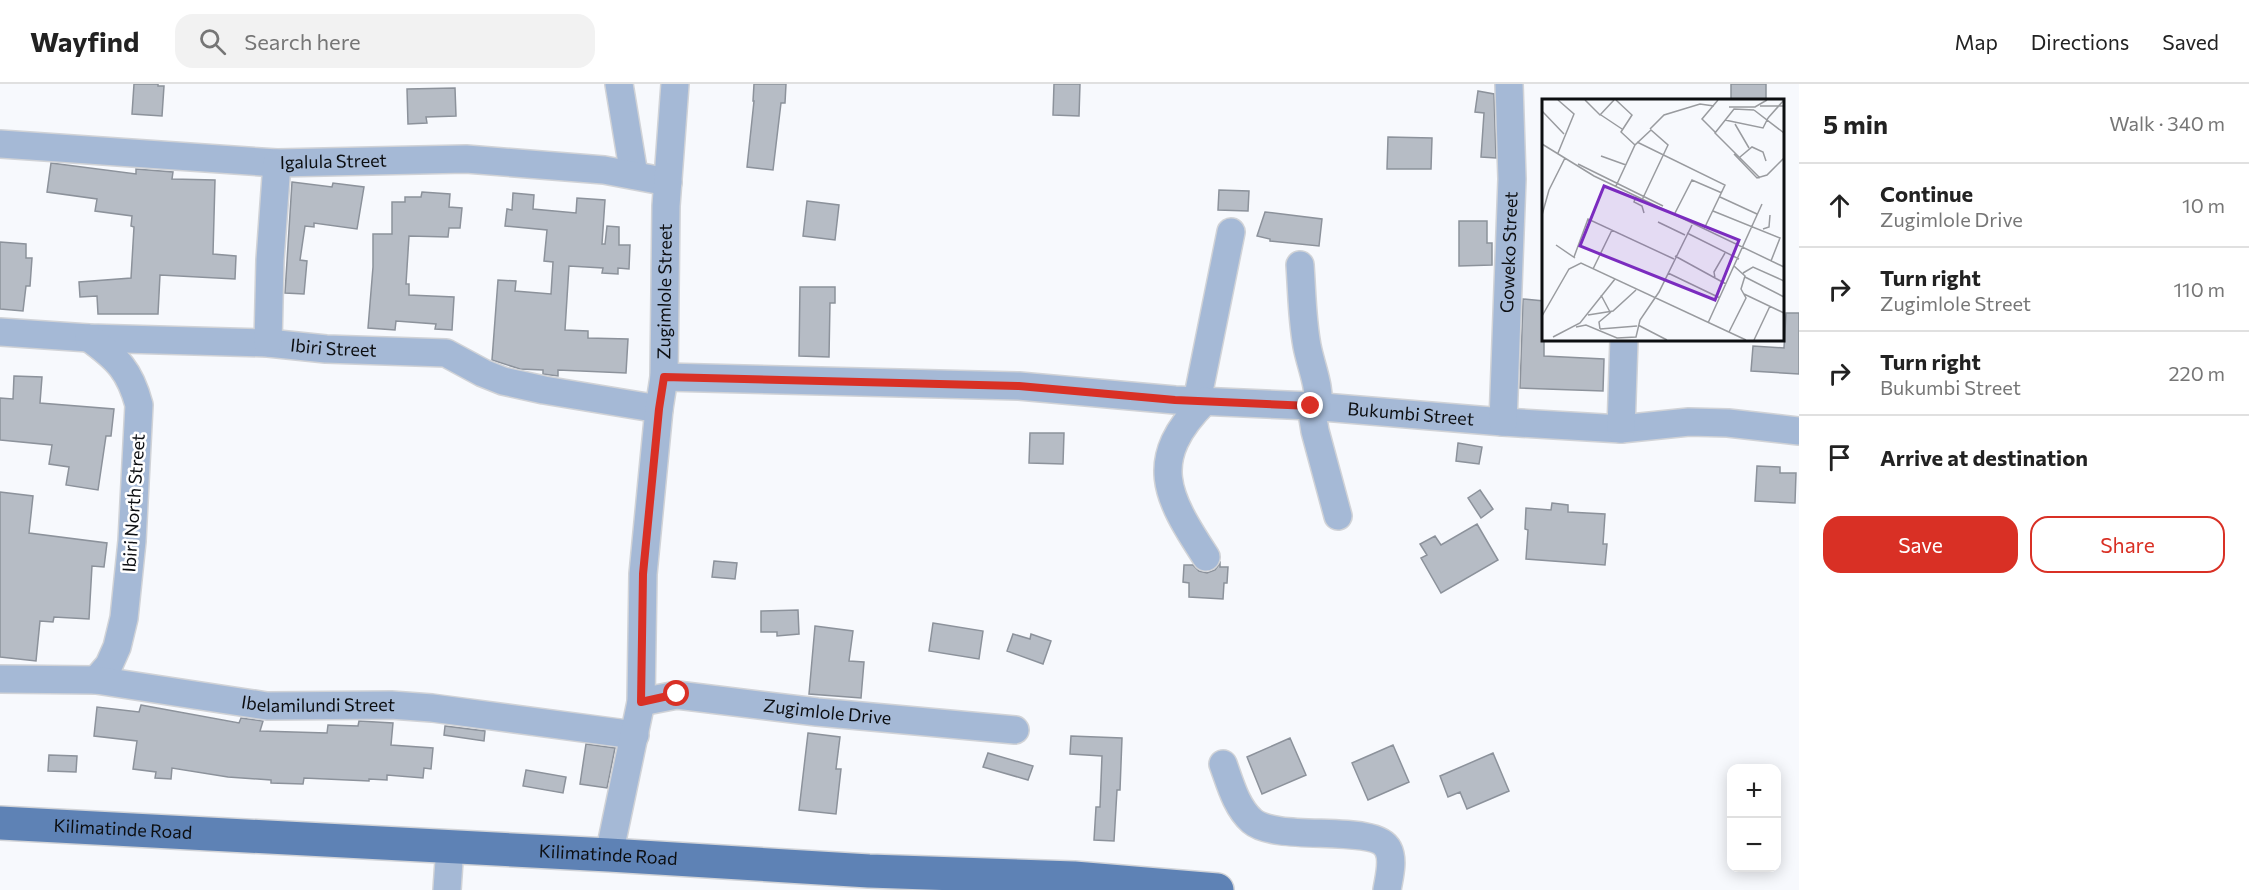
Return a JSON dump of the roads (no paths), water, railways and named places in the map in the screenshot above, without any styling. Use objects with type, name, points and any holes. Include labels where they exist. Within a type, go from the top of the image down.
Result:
[{"type":"main road","name":"Kilimatinde Road","points":[[0,823],[609,855],[870,881],[1074,878],[1217,890]]},
{"type":"street","points":[[619,84],[634,175]]},
{"type":"street","name":"Zugimlole Street","points":[[609,855],[641,702],[643,574],[664,377],[668,182],[675,84]]},
{"type":"street","name":"Goweko Street","points":[[1503,422],[1512,179],[1509,84]]},
{"type":"street","name":"Igalula Street","points":[[0,144],[277,163],[466,159],[604,170],[668,182]]},
{"type":"street","points":[[268,343],[270,260],[277,163]]},
{"type":"street","points":[[1206,557],[1176,510],[1168,486],[1167,467],[1175,442],[1201,401],[1231,232]]},
{"type":"street","points":[[1300,266],[1302,313],[1319,393],[1315,406],[1317,441],[1338,516]]},
{"type":"street","name":"Ibiri Street","points":[[0,332],[89,338],[268,343],[326,349],[446,353],[483,373],[504,381],[659,409]]},
{"type":"street","name":"Ibiri North Street","points":[[89,338],[114,356],[126,372],[139,405],[132,541],[124,618],[109,665],[96,680]]},
{"type":"street","points":[[1621,429],[1624,340]]},
{"type":"street","name":"Bukumbi Street","points":[[664,377],[1019,386],[1201,401],[1315,406],[1503,422],[1621,429],[1689,423],[1728,423],[1799,431]]},
{"type":"street","name":"Ibelamilundi Street","points":[[0,679],[96,680],[267,706],[391,705],[432,708],[635,735]]},
{"type":"street","name":"Zugimlole Drive","points":[[641,702],[677,694],[817,712],[1015,730]]},
{"type":"street","points":[[1223,764],[1239,804],[1252,822],[1268,830],[1346,835],[1380,840],[1388,846],[1390,873],[1387,890]]},
{"type":"street","points":[[447,890],[450,846]]}]
